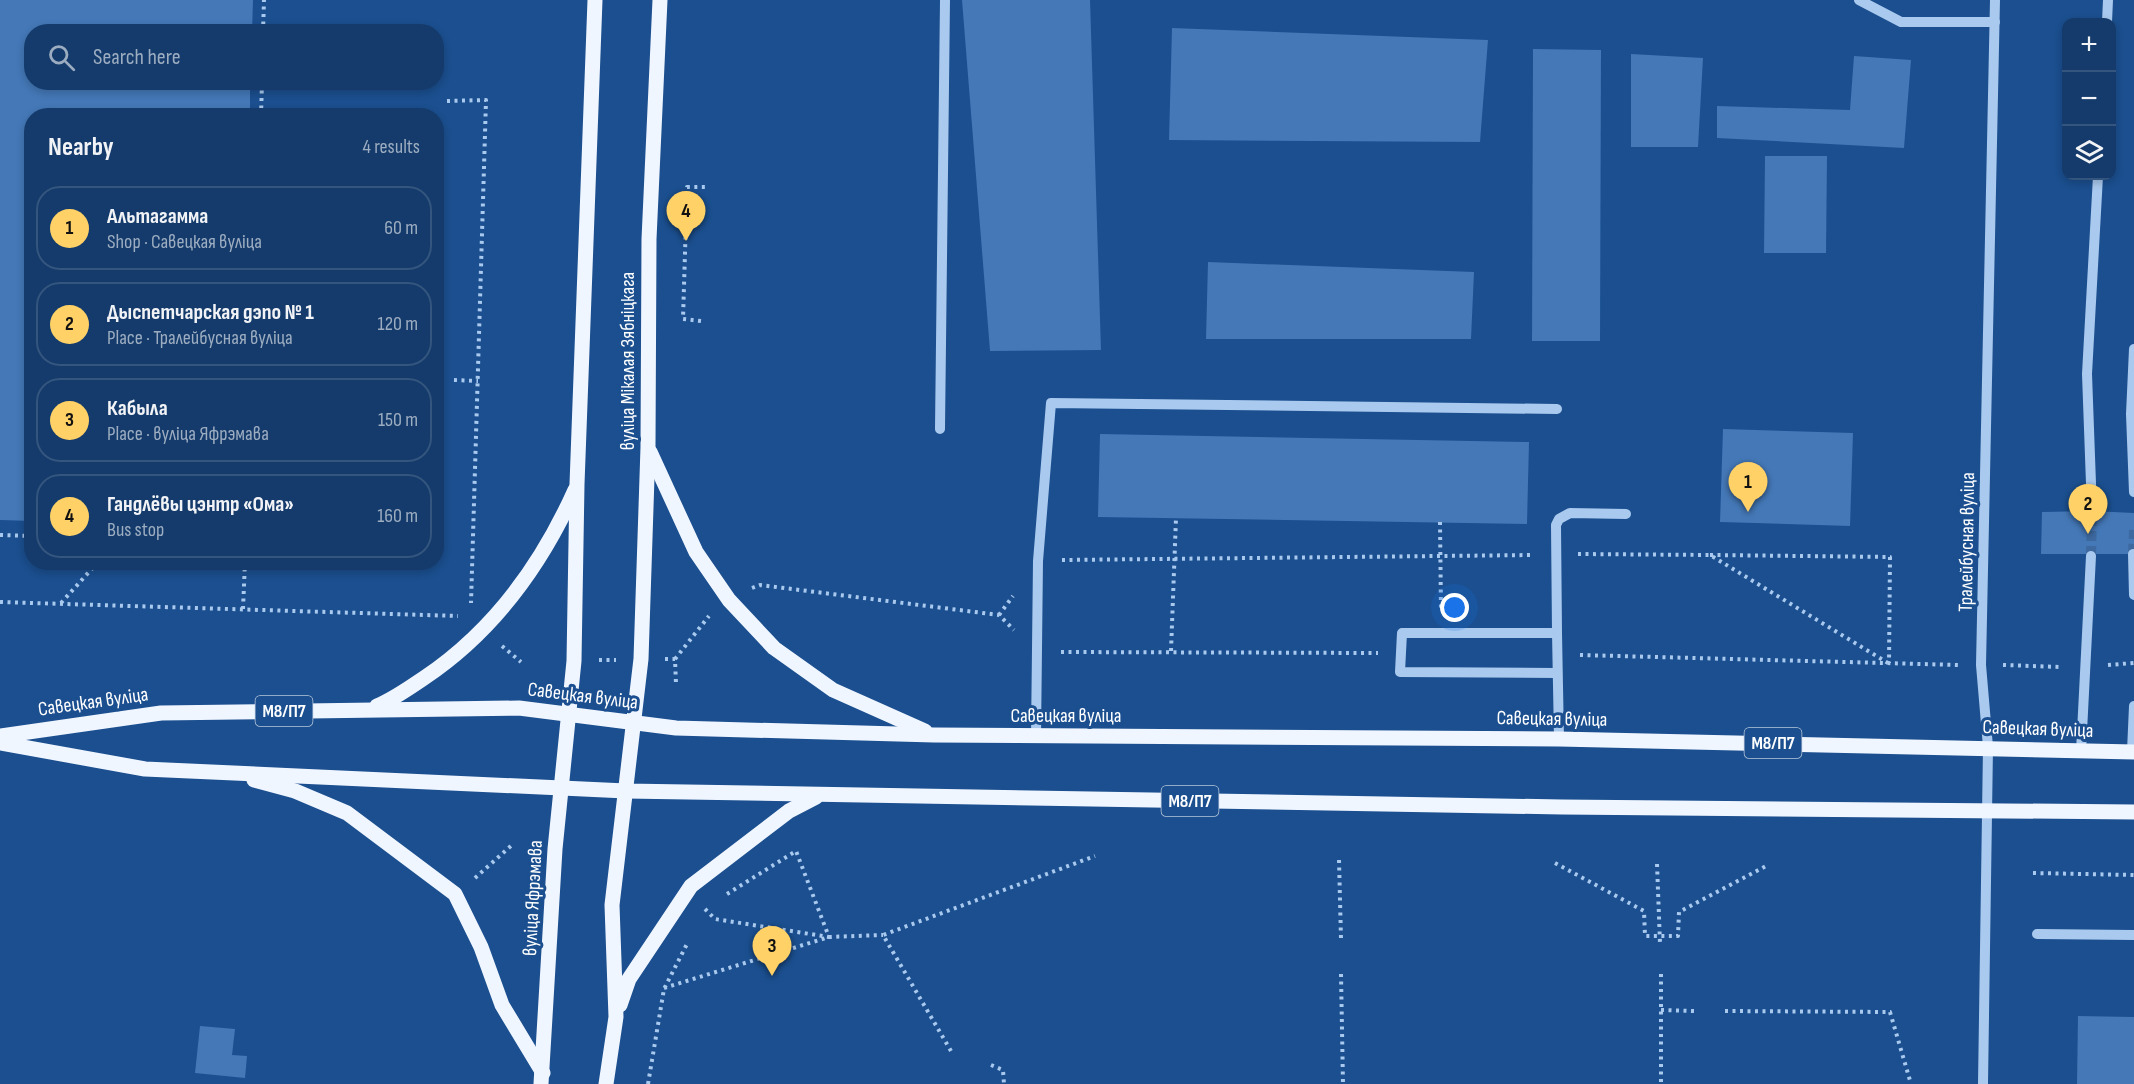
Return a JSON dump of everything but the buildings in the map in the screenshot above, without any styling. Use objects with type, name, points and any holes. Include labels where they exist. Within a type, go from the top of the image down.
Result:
[{"type":"main road","points":[[569,714],[574,661],[577,484],[595,0]]},
{"type":"main road","name":"вуліца Мікалая Зябніцкага","points":[[634,723],[641,659],[648,447],[649,239],[660,0]]},
{"type":"main road","points":[[648,447],[696,552],[729,600],[774,648],[833,690],[934,735]]},
{"type":"main road","points":[[367,709],[392,700],[451,660],[483,630],[513,597],[538,562],[560,524],[577,484]]},
{"type":"main road","name":"Савецкая вуліца","points":[[0,736],[161,713],[519,708],[676,728],[934,735],[1558,739],[2133,752]]},
{"type":"main road","name":"вуліца Яфрэмава","points":[[542,1078],[555,861],[569,714]]},
{"type":"main road","points":[[616,1017],[612,904],[634,723]]},
{"type":"main road","name":"Савецкая вуліца","points":[[0,743],[145,769],[561,789],[818,796],[2134,812]]},
{"type":"main road","points":[[225,773],[295,791],[347,813],[455,894],[481,947],[502,1005],[542,1078]]},
{"type":"main road","points":[[606,1084],[616,1017],[629,979],[691,885],[789,811],[818,796]]},
{"type":"street","points":[[940,429],[945,0]]},
{"type":"street","points":[[1859,0],[1901,22],[1995,22]]},
{"type":"street","name":"Тралейбусная вуліца","points":[[1983,1084],[1988,747],[1981,665],[1995,0]]},
{"type":"street","points":[[2107,18],[2108,0]]},
{"type":"street","points":[[2092,511],[2087,374],[2098,180]]},
{"type":"street","points":[[2134,349],[2131,414],[2134,492]]},
{"type":"street","points":[[1036,735],[1038,561],[1051,403],[1557,409]]},
{"type":"street","points":[[1558,739],[1556,525],[1563,515],[1626,514]]},
{"type":"street","points":[[2133,554],[2134,595]]},
{"type":"street","points":[[2081,751],[2091,556]]},
{"type":"street","points":[[1557,633],[1402,633],[1400,672],[1557,673]]},
{"type":"street","points":[[2133,752],[2134,706]]},
{"type":"street","points":[[2037,934],[2134,935]]},
{"type":"path","points":[[263,24],[264,0]]},
{"type":"path","points":[[261,108],[262,90]]},
{"type":"path","points":[[447,101],[486,100],[471,606]]},
{"type":"path","points":[[701,321],[683,320],[687,187],[706,187]]},
{"type":"path","points":[[454,380],[478,381]]},
{"type":"path","points":[[1172,651],[1176,518]]},
{"type":"path","points":[[1440,522],[1441,633]]},
{"type":"path","points":[[0,535],[24,536]]},
{"type":"path","points":[[1038,561],[1440,555],[1890,557],[1889,664]]},
{"type":"path","points":[[1710,555],[1889,664]]},
{"type":"path","points":[[61,604],[91,570]]},
{"type":"path","points":[[243,609],[245,570]]},
{"type":"path","points":[[760,585],[999,615],[1037,652],[1402,654]]},
{"type":"path","points":[[0,602],[459,616]]},
{"type":"path","points":[[676,684],[675,659],[713,610]]},
{"type":"path","points":[[502,646],[521,663]]},
{"type":"path","points":[[1557,654],[1889,664],[2086,667],[2134,663]]},
{"type":"path","points":[[664,660],[675,659]]},
{"type":"path","points":[[593,660],[622,660]]},
{"type":"path","points":[[468,883],[512,845]]},
{"type":"path","points":[[725,895],[796,851],[829,937]]},
{"type":"path","points":[[705,908],[715,919],[829,937],[883,935],[1095,856]]},
{"type":"path","points":[[1339,860],[1341,939]]},
{"type":"path","points":[[1556,863],[1644,911],[1645,936],[1678,936],[1679,912],[1766,866]]},
{"type":"path","points":[[1658,864],[1660,943]]},
{"type":"path","points":[[2033,873],[2134,875]]},
{"type":"path","points":[[700,918],[705,908],[715,902]]},
{"type":"path","points":[[883,935],[951,1051]]},
{"type":"path","points":[[664,988],[829,937]]},
{"type":"path","points":[[648,1084],[664,988],[689,938]]},
{"type":"path","points":[[1341,974],[1343,1084]]},
{"type":"path","points":[[1661,974],[1661,1084]]},
{"type":"path","points":[[1661,1010],[1694,1011]]},
{"type":"path","points":[[1725,1011],[1890,1012],[1911,1084]]},
{"type":"path","points":[[991,1065],[1003,1070],[1004,1084]]},
{"type":"tunnel","points":[[2091,556],[2092,511]]},
{"type":"tunnel","points":[[2133,554],[2134,530]]},
{"type":"place","name":"Гандлёвы цэнтр «Ома»","points":[[686,241]]},
{"type":"place","name":"Альтагамма","points":[[1748,512]]},
{"type":"place","name":"Дыспетчарская дэпо № 1","points":[[2088,534]]},
{"type":"place","name":"Кабыла","points":[[772,976]]}]
